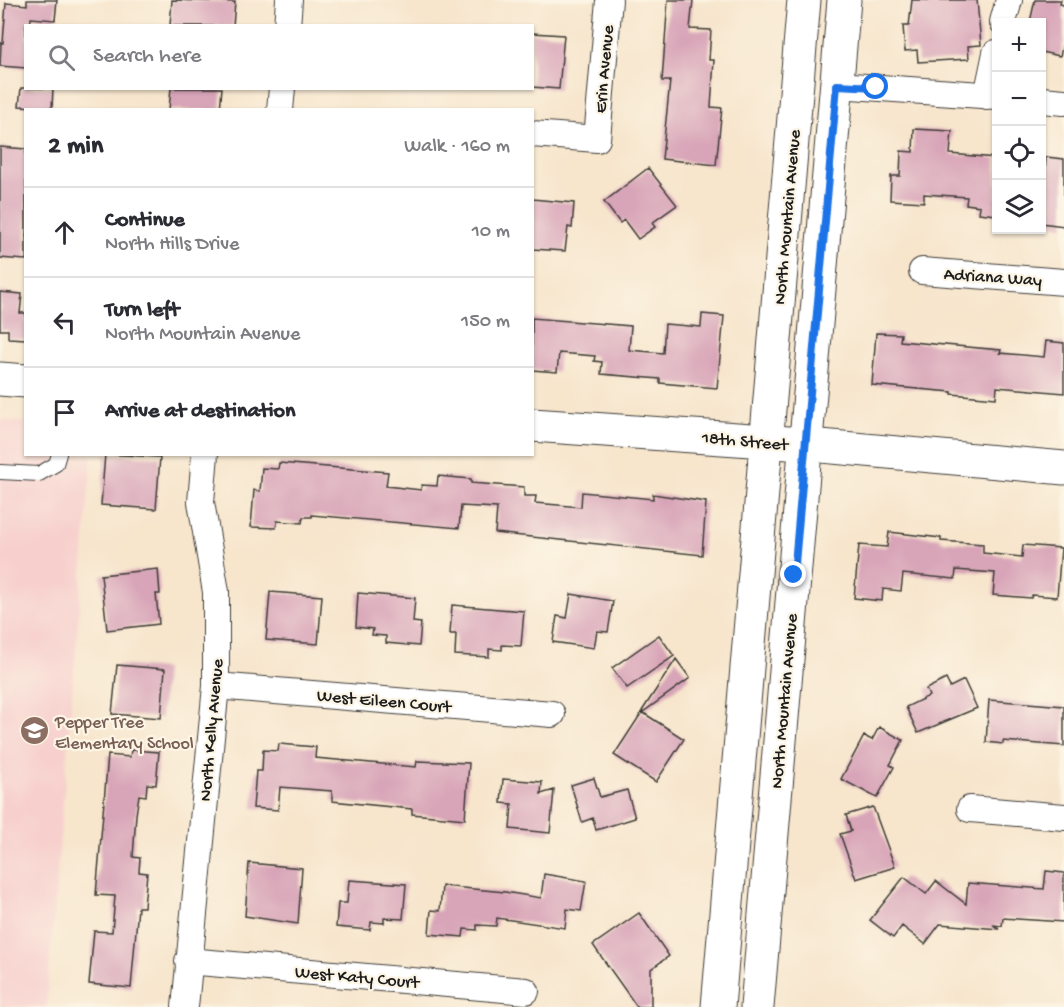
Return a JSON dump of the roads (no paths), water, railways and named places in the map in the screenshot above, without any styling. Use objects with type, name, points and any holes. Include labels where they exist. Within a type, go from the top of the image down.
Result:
[{"type":"main road","name":"North Mountain Avenue","points":[[718,1007],[804,0]]},
{"type":"main road","name":"North Mountain Avenue","points":[[757,1007],[844,0]]},
{"type":"main road","points":[[0,379],[24,381]]},
{"type":"main road","name":"18th Street","points":[[534,425],[766,441],[1064,468]]},
{"type":"street","points":[[287,24],[289,0]]},
{"type":"street","name":"Erin Avenue","points":[[534,134],[597,139],[609,0]]},
{"type":"street","points":[[1005,18],[1009,0]]},
{"type":"street","points":[[837,85],[992,96]]},
{"type":"street","points":[[280,108],[282,90]]},
{"type":"street","points":[[1046,100],[1064,102]]},
{"type":"street","name":"Adriana Way","points":[[922,271],[1064,282]]},
{"type":"street","name":"North Kelly Avenue","points":[[184,1007],[216,686],[216,592],[201,502],[205,456]]},
{"type":"street","name":"West Eileen Court","points":[[216,686],[552,714]]},
{"type":"street","points":[[970,809],[1064,817]]},
{"type":"street","name":"West Katy Court","points":[[188,962],[526,991]]},
{"type":"lane","points":[[0,472],[39,474],[56,464],[58,456]]},
{"type":"place","name":"Pepper Tree Elementary School","points":[[34,731]]}]
